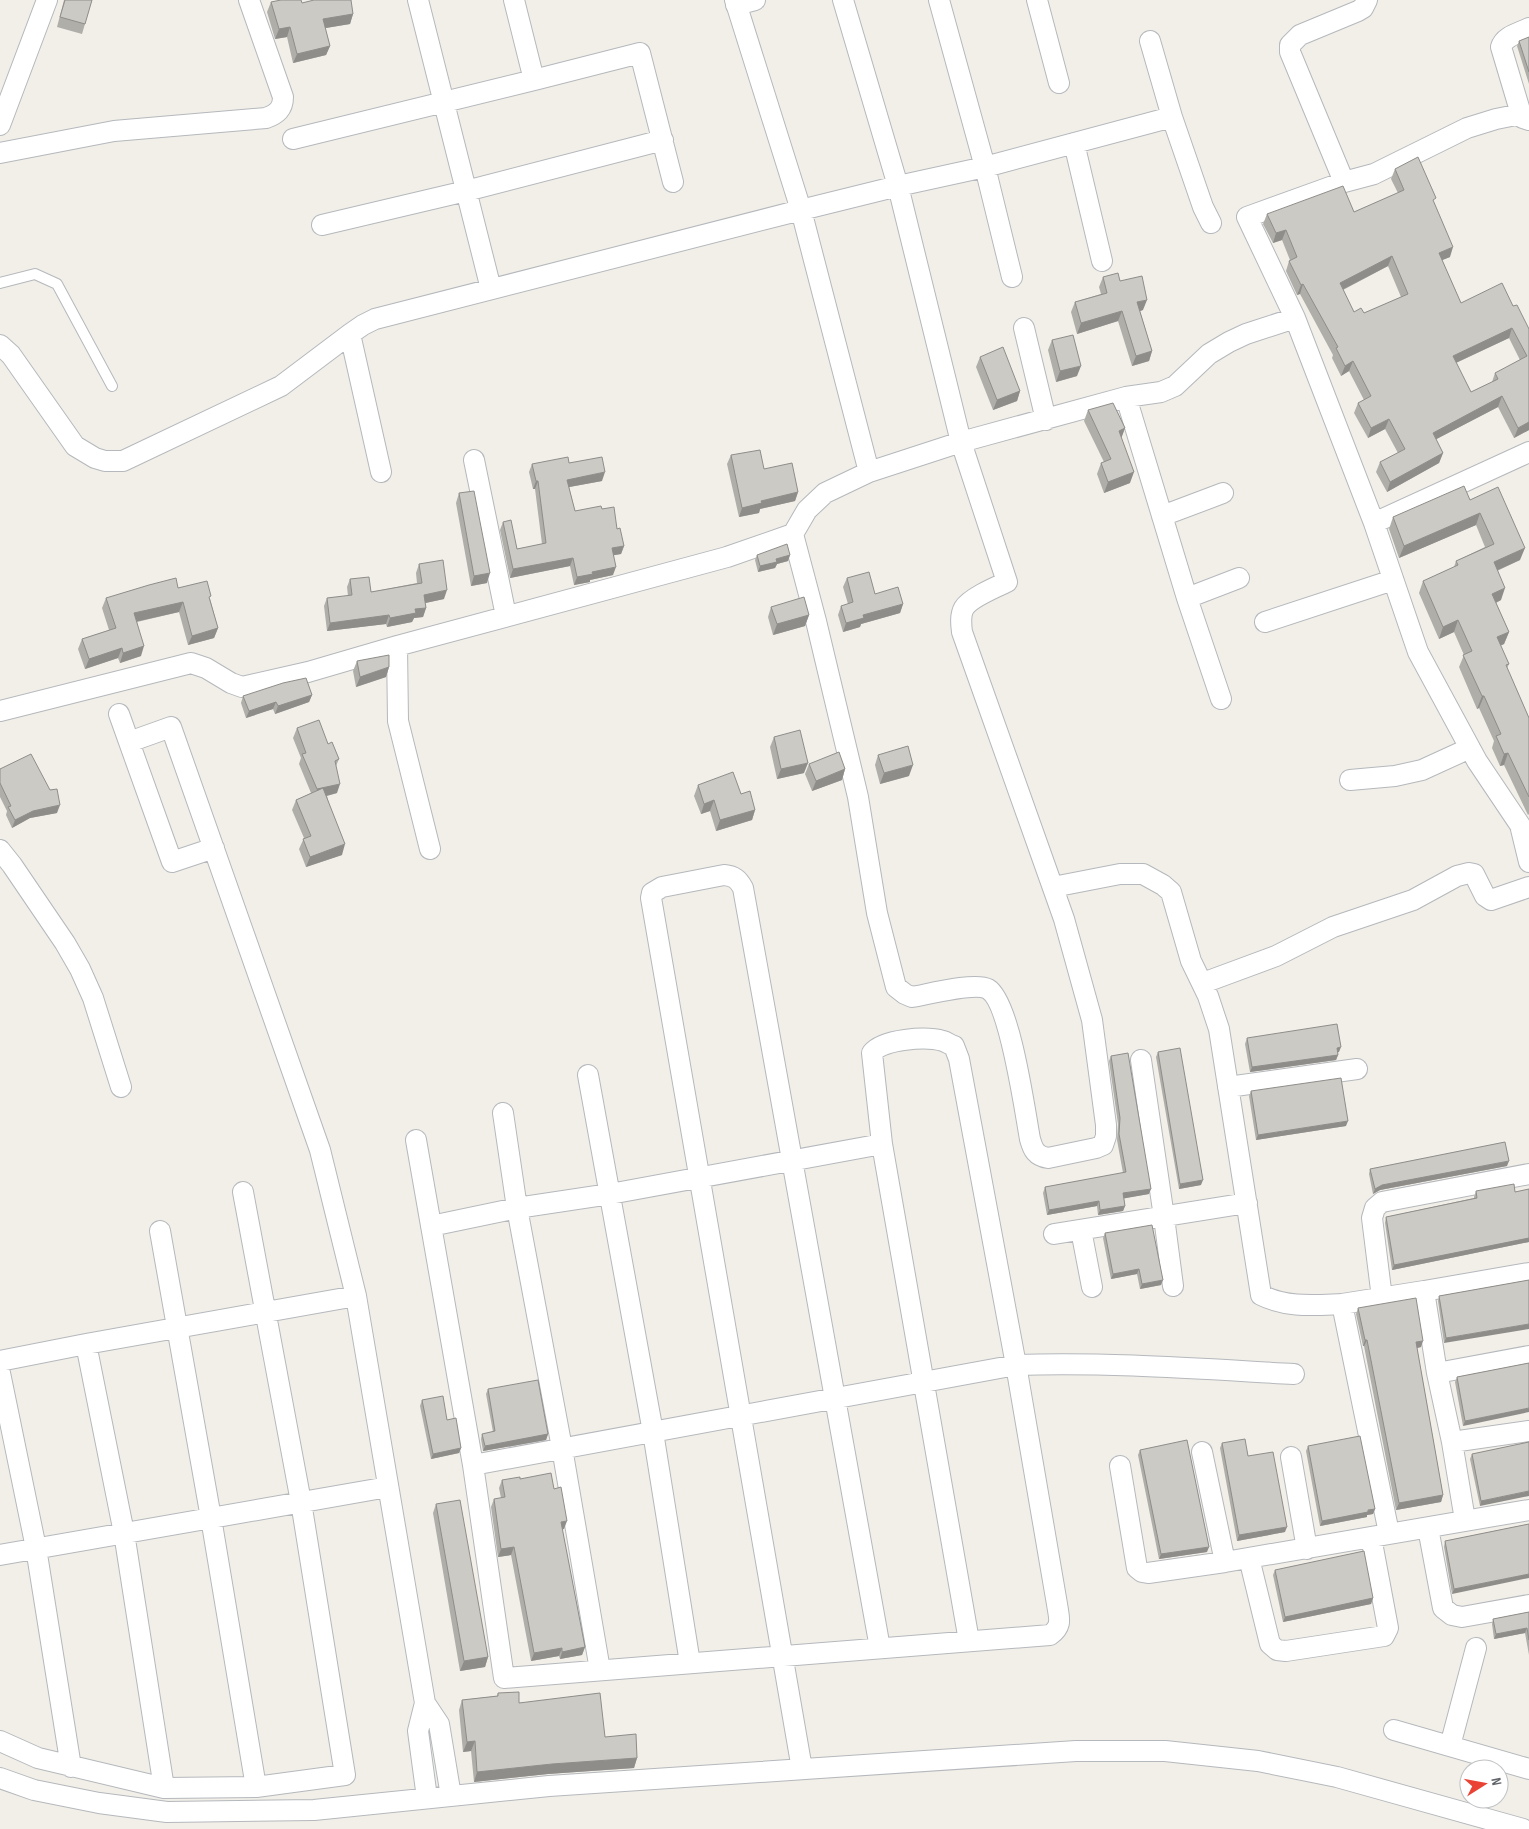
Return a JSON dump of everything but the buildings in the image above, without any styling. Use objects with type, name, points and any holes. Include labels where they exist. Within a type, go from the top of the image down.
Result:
[{"type":"street","points":[[0,125],[47,0]]},
{"type":"street","points":[[0,153],[114,131],[274,116],[279,111],[283,97],[249,0]]},
{"type":"street","points":[[418,0],[491,290]]},
{"type":"street","points":[[514,0],[534,80]]},
{"type":"street","points":[[793,534],[858,797],[878,913],[896,987],[905,994],[912,996],[976,986],[988,990],[996,998],[1013,1044],[1033,1151],[1040,1157],[1048,1158],[1103,1145],[1106,1136],[1106,1125],[1092,1020],[1064,919],[962,632],[961,620],[965,607],[981,595],[1007,582],[961,442],[898,186],[844,0]]},
{"type":"street","points":[[939,0],[985,167],[1012,277]]},
{"type":"street","points":[[1038,0],[1059,83]]},
{"type":"street","points":[[1344,182],[1290,52],[1290,45],[1300,35],[1358,12],[1363,8],[1366,0]]},
{"type":"street","points":[[742,2],[801,210],[869,472]]},
{"type":"street","points":[[1529,28],[1508,37],[1501,46],[1525,117],[1496,119],[1467,128],[1374,174],[1344,182],[1247,217],[1295,318],[1374,524],[1418,652],[1470,748],[1524,824],[1529,862]]},
{"type":"street","points":[[1150,41],[1172,117],[1203,207],[1212,223]]},
{"type":"street","points":[[294,139],[640,53],[673,182]]},
{"type":"street","points":[[0,345],[11,355],[75,446],[95,458],[114,461],[129,459],[281,386],[350,334],[363,325],[375,320],[801,210],[985,167],[1172,117]]},
{"type":"street","points":[[322,225],[466,191],[662,140]]},
{"type":"street","points":[[1074,143],[1102,261]]},
{"type":"street","points":[[0,711],[190,664],[206,668],[230,683],[242,687],[308,672],[506,616],[727,557],[793,534],[807,510],[825,492],[869,472],[961,442],[1126,397],[1161,392],[1175,386],[1209,354],[1229,342],[1246,334],[1295,318]]},
{"type":"street","points":[[1024,328],[1046,420]]},
{"type":"street","points":[[350,334],[380,472]]},
{"type":"street","points":[[1126,397],[1187,598],[1221,699]]},
{"type":"street","points":[[1374,524],[1529,452]]},
{"type":"street","points":[[474,460],[506,616]]},
{"type":"street","points":[[1162,516],[1223,493]]},
{"type":"street","points":[[1187,598],[1239,578]]},
{"type":"street","points":[[1265,622],[1393,580]]},
{"type":"street","points":[[397,646],[398,721],[430,848]]},
{"type":"street","points":[[119,714],[172,862],[214,848]]},
{"type":"street","points":[[129,742],[171,726],[320,1150],[356,1296],[425,1703],[418,1731],[427,1798]]},
{"type":"street","points":[[1350,780],[1395,776],[1422,770],[1470,748]]},
{"type":"street","points":[[0,850],[65,942],[80,970],[93,998],[121,1087]]},
{"type":"street","points":[[1202,983],[1276,956],[1333,927],[1413,900],[1457,876],[1468,873],[1474,874],[1485,896],[1491,900],[1529,887]]},
{"type":"street","points":[[1053,887],[1120,874],[1143,874],[1154,878],[1171,892],[1191,962],[1202,983],[1219,1029],[1261,1295],[1286,1304],[1312,1306],[1342,1304],[1529,1273]]},
{"type":"street","points":[[802,1769],[651,898],[652,893],[662,886],[724,875],[738,879],[743,888],[880,1648]]},
{"type":"street","points":[[416,1140],[474,1464],[504,1678],[1050,1635],[1057,1630],[1060,1622],[1016,1365],[959,1059],[954,1046],[943,1041],[927,1039],[907,1040],[888,1043],[876,1048],[872,1053],[882,1144],[969,1641]]},
{"type":"street","points":[[1141,1060],[1173,1286]]},
{"type":"street","points":[[1228,1087],[1357,1069]]},
{"type":"street","points":[[588,1076],[653,1432],[690,1663]]},
{"type":"street","points":[[503,1113],[517,1208],[562,1448],[600,1670]]},
{"type":"street","points":[[431,1226],[517,1208],[610,1194],[882,1144]]},
{"type":"street","points":[[1382,1298],[1372,1218],[1375,1208],[1382,1202],[1529,1174]]},
{"type":"street","points":[[0,1741],[38,1758],[164,1788],[256,1787],[345,1775],[300,1502],[243,1192]]},
{"type":"street","points":[[1054,1234],[1247,1204]]},
{"type":"street","points":[[1082,1230],[1092,1287]]},
{"type":"street","points":[[160,1231],[256,1787]]},
{"type":"street","points":[[1424,1291],[1465,1520]]},
{"type":"street","points":[[0,1362],[177,1327],[356,1296]]},
{"type":"street","points":[[1249,1558],[1270,1644],[1277,1650],[1286,1651],[1384,1636],[1388,1628],[1380,1535],[1342,1304]]},
{"type":"street","points":[[86,1344],[124,1533],[164,1788]]},
{"type":"street","points":[[1437,1372],[1529,1356]]},
{"type":"street","points":[[474,1464],[1016,1365],[1119,1365],[1294,1374]]},
{"type":"street","points":[[0,1373],[36,1548],[71,1767]]},
{"type":"street","points":[[1452,1442],[1529,1431]]},
{"type":"street","points":[[1202,1452],[1225,1562]]},
{"type":"street","points":[[1291,1457],[1307,1548]]},
{"type":"street","points":[[1120,1466],[1137,1568],[1142,1572],[1148,1573],[1225,1562],[1529,1510]]},
{"type":"street","points":[[0,1555],[388,1487]]},
{"type":"street","points":[[1428,1528],[1443,1608],[1452,1614],[1462,1617],[1529,1605]]},
{"type":"street","points":[[1450,1746],[1476,1648]]},
{"type":"street","points":[[425,1703],[439,1724],[451,1796]]},
{"type":"street","points":[[1394,1730],[1529,1769]]},
{"type":"street","points":[[0,1778],[34,1790],[99,1803],[166,1812],[314,1810],[549,1786],[1076,1751],[1165,1751],[1258,1761],[1337,1777],[1523,1829]]},
{"type":"lane","points":[[0,283],[35,274],[57,284],[112,386]]}]
